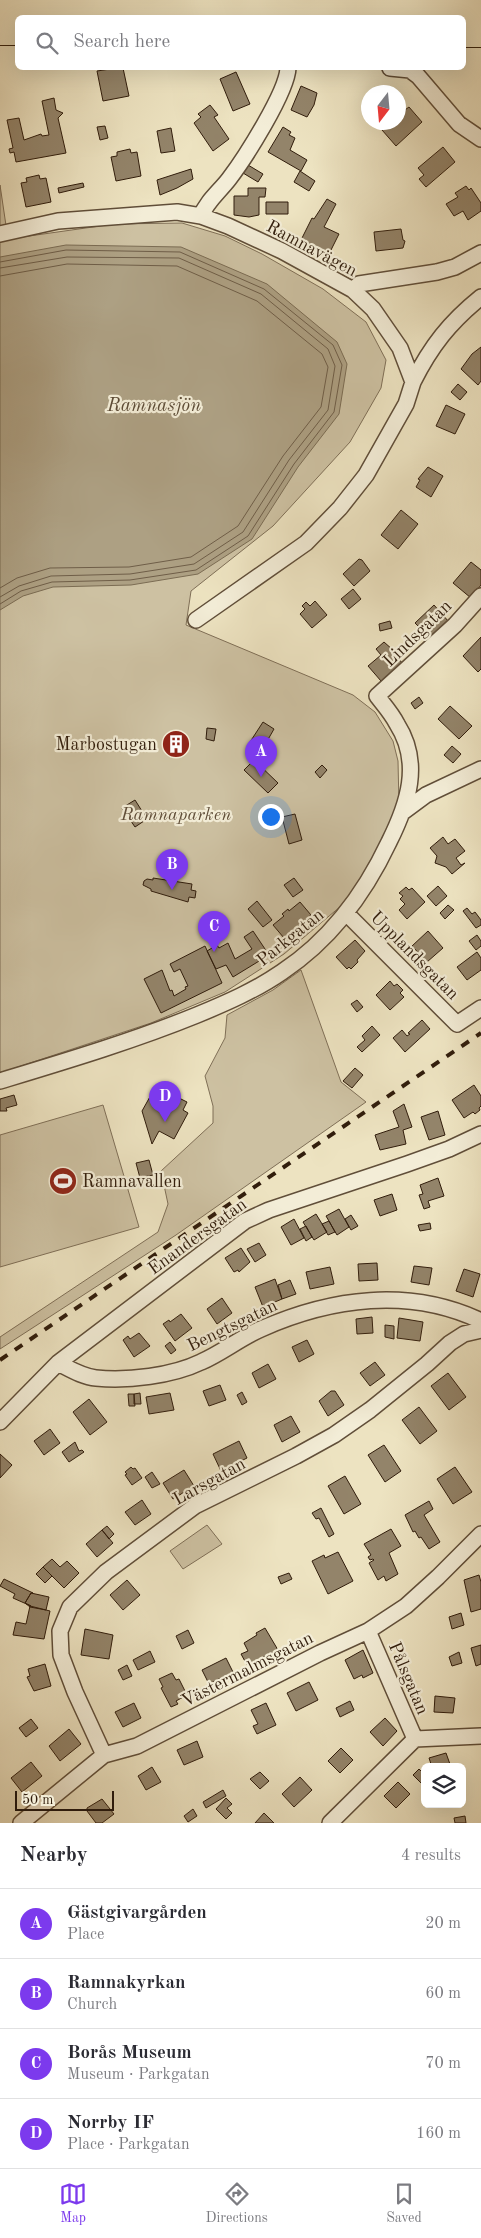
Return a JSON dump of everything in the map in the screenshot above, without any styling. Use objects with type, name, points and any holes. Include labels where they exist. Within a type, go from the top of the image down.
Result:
[{"type":"highway","points":[[0,12],[123,10],[481,11]]},
{"type":"highway","points":[[0,31],[15,31]]},
{"type":"highway","points":[[466,33],[481,33]]},
{"type":"street","points":[[201,216],[206,205],[228,180],[261,131],[282,88],[287,70]]},
{"type":"street","points":[[410,70],[418,76],[458,124],[481,139]]},
{"type":"street","name":"Ramnavägen","points":[[0,234],[58,221],[177,212],[201,216],[282,251],[353,290],[374,308],[383,321],[400,348],[413,382]]},
{"type":"street","points":[[353,290],[359,284],[437,272],[455,267],[481,253]]},
{"type":"street","points":[[196,620],[306,543],[340,508],[366,475],[383,447],[406,404],[413,382],[424,360],[443,332],[481,297]]},
{"type":"street","name":"Lindsgatan","points":[[378,696],[455,625],[481,596]]},
{"type":"street","name":"Parkgatan","points":[[0,1081],[118,1045],[230,1001],[282,972],[306,952],[346,913],[374,874],[404,812],[410,792],[410,766],[407,746],[398,725],[378,696]]},
{"type":"street","points":[[404,812],[426,795],[481,769]]},
{"type":"street","name":"Upplandsgatan","points":[[346,913],[457,1024],[481,1008]]},
{"type":"street","name":"Enandersgatan","points":[[0,1422],[58,1363],[245,1221],[269,1210],[449,1149],[481,1134]]},
{"type":"street","name":"Bengtsgatan","points":[[58,1363],[76,1372],[96,1378],[139,1377],[173,1372],[201,1362],[259,1330],[291,1317],[326,1306],[353,1301],[391,1298],[425,1303],[460,1311],[481,1321]]},
{"type":"street","name":"Larsgatan","points":[[104,1755],[74,1692],[61,1655],[60,1631],[74,1602],[106,1572],[195,1506],[334,1435],[370,1410],[450,1343],[464,1334],[481,1330]]},
{"type":"street","name":"Västermalmsgatan","points":[[21,1823],[104,1755],[137,1746],[368,1630],[406,1606],[481,1534]]},
{"type":"street","name":"Pålsgatan","points":[[368,1630],[415,1739]]},
{"type":"street","points":[[330,1823],[415,1739],[481,1736]]},
{"type":"green space","name":"Ramnaparken","points":[[0,185],[8,239],[114,224],[182,223],[225,236],[262,254],[323,289],[366,322],[386,360],[381,388],[350,442],[273,526],[191,591],[186,625],[353,695],[375,712],[393,741],[398,761],[399,806],[364,877],[341,906],[284,954],[225,992],[151,1023],[0,1073]]},
{"type":"green space","points":[[301,970],[341,1082],[366,1102],[176,1235],[0,1349],[0,1337],[158,1232],[168,1204],[161,1171],[213,1123],[213,1106],[205,1076],[225,1038],[227,1015],[273,990]]},
{"type":"green space","name":"Ramnavallen","points":[[103,1105],[139,1227],[0,1267],[0,1135]]},
{"type":"green space","points":[[207,1525],[222,1544],[183,1569],[170,1551]]},
{"type":"water","name":"Ramnasjön","points":[[66,245],[181,247],[267,284],[337,342],[347,364],[339,414],[298,467],[252,539],[198,574],[131,585],[53,587],[23,596],[0,610],[0,257]]},
{"type":"building","points":[[123,70],[129,96],[103,101],[97,71]]},
{"type":"building","points":[[236,72],[250,104],[233,111],[220,79]]},
{"type":"building","points":[[301,86],[317,93],[314,105],[307,117],[291,110]]},
{"type":"building","points":[[54,98],[56,110],[63,113],[58,118],[66,153],[16,162],[14,152],[10,153],[9,149],[13,148],[7,120],[19,118],[24,140],[41,134],[42,136],[49,135],[42,101]]},
{"type":"building","points":[[210,105],[218,115],[214,117],[229,139],[213,151],[194,123],[201,117],[198,114]]},
{"type":"building","points":[[409,107],[422,122],[396,146],[382,130],[406,130],[406,109]]},
{"type":"building","points":[[105,126],[108,138],[100,140],[97,127]]},
{"type":"building","points":[[283,127],[291,132],[289,135],[295,138],[290,150],[307,160],[301,171],[268,152]]},
{"type":"building","points":[[171,128],[175,151],[161,153],[157,131]]},
{"type":"building","points":[[443,147],[455,162],[426,187],[419,179],[424,175],[418,168]]},
{"type":"building","points":[[130,149],[131,153],[137,152],[141,176],[116,181],[111,157],[117,156],[117,152]]},
{"type":"building","points":[[248,165],[263,174],[258,182],[243,173]]},
{"type":"building","points":[[191,169],[193,179],[160,195],[157,180]]},
{"type":"building","points":[[300,171],[315,181],[309,191],[294,182]]},
{"type":"building","points":[[39,175],[40,179],[46,178],[51,202],[26,207],[21,183],[27,182],[26,178]]},
{"type":"building","points":[[83,183],[84,187],[59,193],[58,188]]},
{"type":"building","points":[[466,186],[469,190],[471,188],[481,203],[481,211],[468,220],[463,211],[454,216],[446,204],[458,197],[455,193]]},
{"type":"building","points":[[248,188],[266,188],[265,197],[259,197],[259,215],[249,217],[234,215],[234,196],[248,196]]},
{"type":"building","points":[[327,199],[336,204],[324,227],[339,234],[329,254],[301,240],[312,218],[314,219]]},
{"type":"building","points":[[266,202],[288,202],[288,214],[266,214]]},
{"type":"building","points":[[401,229],[403,240],[405,241],[403,248],[376,251],[374,232]]},
{"type":"building","points":[[481,347],[481,381],[478,385],[461,369],[472,354]]},
{"type":"building","points":[[458,384],[467,392],[460,400],[451,392]]},
{"type":"building","points":[[446,405],[465,414],[455,434],[436,426]]},
{"type":"building","points":[[428,467],[443,476],[431,497],[416,487],[420,480],[418,479]]},
{"type":"building","points":[[401,510],[418,524],[398,549],[381,535]]},
{"type":"building","points":[[359,559],[362,560],[370,571],[354,586],[343,574]]},
{"type":"building","points":[[471,562],[481,570],[481,585],[471,598],[453,583]]},
{"type":"building","points":[[353,589],[361,599],[349,609],[341,599]]},
{"type":"building","points":[[315,601],[327,615],[312,628],[300,614],[305,609],[302,606],[306,602],[310,606]]},
{"type":"building","points":[[434,605],[449,622],[431,639],[415,623]]},
{"type":"building","points":[[390,621],[392,628],[380,631],[379,624]]},
{"type":"building","points":[[481,637],[481,669],[478,672],[463,656]]},
{"type":"building","points":[[384,642],[393,650],[402,663],[381,681],[368,666],[381,655],[376,649]]},
{"type":"building","points":[[419,697],[423,703],[415,709],[411,703]]},
{"type":"building","points":[[450,706],[472,726],[459,739],[438,719]]},
{"type":"building","points":[[263,722],[274,729],[262,750],[250,742]]},
{"type":"building","points":[[207,728],[216,729],[214,741],[206,739]]},
{"type":"building","name":"Marbostugan","points":[[186,736],[189,746],[187,746],[187,749],[170,753],[170,751],[166,752],[163,742]]},
{"type":"building","points":[[452,746],[461,754],[453,763],[444,755]]},
{"type":"building","points":[[254,760],[278,783],[268,793],[244,770]]},
{"type":"building","points":[[322,765],[327,770],[320,778],[315,772]]},
{"type":"building","points":[[135,800],[147,819],[135,827],[122,808]]},
{"type":"building","points":[[295,814],[302,840],[289,844],[282,817]]},
{"type":"building","points":[[443,837],[448,844],[455,839],[465,851],[456,858],[461,865],[465,863],[452,874],[446,867],[435,863],[437,856],[430,848]]},
{"type":"building","points":[[153,878],[192,884],[191,890],[196,891],[195,898],[189,897],[188,902],[151,891],[151,889],[143,885],[144,881],[147,879],[153,880]]},
{"type":"building","points":[[294,878],[303,890],[293,897],[284,885]]},
{"type":"building","points":[[438,886],[447,896],[436,906],[427,896]]},
{"type":"building","points":[[406,887],[409,890],[412,888],[425,902],[407,919],[399,910],[405,904],[400,899],[403,896],[399,893]]},
{"type":"building","points":[[257,901],[272,920],[263,927],[248,909]]},
{"type":"building","points":[[300,902],[311,915],[284,938],[273,925],[284,916],[282,914]]},
{"type":"building","points":[[448,905],[454,910],[445,919],[440,913]]},
{"type":"building","points":[[467,908],[472,914],[475,912],[481,920],[481,925],[476,928],[463,911]]},
{"type":"building","points":[[253,931],[269,955],[233,977],[226,965],[216,969],[207,951],[217,945],[219,948],[228,943],[235,959],[252,949],[244,937]]},
{"type":"building","points":[[428,931],[443,948],[427,962],[412,946]]},
{"type":"building","points":[[477,935],[481,941],[481,946],[476,950],[469,941]]},
{"type":"building","points":[[355,940],[365,951],[351,969],[349,967],[347,969],[336,957]]},
{"type":"building","points":[[205,946],[222,983],[161,1013],[144,979],[162,970],[170,991],[172,990],[174,996],[188,986],[180,969],[174,972],[170,964]]},
{"type":"building","points":[[477,952],[481,958],[481,970],[467,980],[457,967]]},
{"type":"building","points":[[390,981],[394,986],[397,984],[403,990],[400,993],[404,997],[390,1010],[376,995]]},
{"type":"building","points":[[357,1000],[363,1007],[357,1012],[351,1004]]},
{"type":"building","points":[[422,1020],[430,1029],[405,1052],[393,1038],[402,1030],[407,1036]]},
{"type":"building","points":[[372,1026],[380,1035],[362,1052],[357,1047],[365,1040],[362,1036]]},
{"type":"building","points":[[355,1068],[363,1075],[352,1088],[343,1081]]},
{"type":"building","points":[[474,1085],[481,1096],[480,1110],[464,1118],[452,1100]]},
{"type":"building","points":[[156,1086],[172,1094],[174,1090],[179,1093],[177,1097],[187,1102],[183,1110],[188,1113],[174,1139],[159,1131],[152,1144],[142,1111]]},
{"type":"building","points":[[14,1095],[17,1105],[6,1108],[7,1111],[0,1111],[0,1099]]},
{"type":"building","points":[[404,1104],[412,1127],[403,1130],[406,1144],[380,1150],[375,1135],[399,1127],[393,1111]]},
{"type":"building","points":[[438,1111],[445,1135],[429,1140],[421,1117]]},
{"type":"building","points":[[149,1160],[153,1175],[140,1178],[136,1163]]},
{"type":"building","points":[[438,1178],[444,1196],[428,1201],[430,1207],[424,1209],[419,1195],[423,1194],[420,1185]]},
{"type":"building","points":[[392,1194],[397,1210],[380,1216],[374,1200]]},
{"type":"building","points":[[339,1209],[349,1227],[337,1235],[326,1216]]},
{"type":"building","points":[[316,1214],[327,1232],[314,1240],[303,1222]]},
{"type":"building","points":[[351,1215],[358,1226],[351,1230],[345,1219]]},
{"type":"building","points":[[294,1219],[304,1238],[291,1245],[281,1227]]},
{"type":"building","points":[[329,1221],[335,1232],[328,1235],[322,1224]]},
{"type":"building","points":[[430,1223],[431,1229],[420,1231],[418,1225]]},
{"type":"building","points":[[306,1226],[312,1237],[306,1241],[300,1229]]},
{"type":"building","points":[[259,1243],[266,1255],[255,1262],[247,1249]]},
{"type":"building","points":[[241,1248],[250,1262],[239,1272],[238,1270],[234,1272],[225,1258]]},
{"type":"building","points":[[377,1263],[378,1280],[359,1281],[358,1264]]},
{"type":"building","points":[[414,1266],[432,1268],[429,1285],[411,1282]]},
{"type":"building","points":[[330,1267],[334,1284],[310,1289],[306,1272]]},
{"type":"building","points":[[464,1269],[480,1274],[473,1297],[456,1291]]},
{"type":"building","points":[[275,1279],[282,1299],[263,1307],[255,1287]]},
{"type":"building","points":[[290,1280],[296,1294],[282,1299],[278,1285]]},
{"type":"building","points":[[222,1298],[232,1313],[217,1324],[207,1309]]},
{"type":"building","points":[[181,1314],[192,1328],[175,1341],[163,1324],[169,1320],[170,1322]]},
{"type":"building","points":[[372,1317],[373,1333],[357,1334],[356,1319]]},
{"type":"building","points":[[399,1318],[423,1322],[420,1341],[397,1338]]},
{"type":"building","points":[[385,1325],[394,1326],[394,1339],[385,1337]]},
{"type":"building","points":[[139,1333],[150,1346],[134,1357],[123,1340],[128,1336],[130,1339]]},
{"type":"building","points":[[307,1340],[314,1354],[299,1362],[292,1347]]},
{"type":"building","points":[[170,1342],[176,1350],[171,1354],[165,1346]]},
{"type":"building","points":[[375,1362],[385,1375],[370,1386],[360,1373]]},
{"type":"building","points":[[268,1364],[276,1379],[259,1388],[252,1373]]},
{"type":"building","points":[[448,1373],[466,1397],[449,1410],[431,1386]]},
{"type":"building","points":[[220,1385],[226,1400],[209,1406],[203,1391]]},
{"type":"building","points":[[331,1391],[335,1391],[344,1405],[328,1416],[319,1401]]},
{"type":"building","points":[[242,1392],[247,1402],[242,1405],[237,1395]]},
{"type":"building","points":[[140,1393],[141,1404],[134,1404],[134,1394]]},
{"type":"building","points":[[170,1393],[174,1410],[149,1414],[146,1397]]},
{"type":"building","points":[[128,1394],[134,1394],[135,1406],[129,1406]]},
{"type":"building","points":[[89,1399],[107,1422],[90,1435],[73,1412]]},
{"type":"building","points":[[419,1407],[437,1431],[420,1444],[402,1420]]},
{"type":"building","points":[[291,1416],[300,1432],[282,1442],[274,1425]]},
{"type":"building","points":[[50,1429],[60,1443],[44,1455],[34,1441]]},
{"type":"building","points":[[239,1441],[247,1458],[221,1471],[213,1454]]},
{"type":"building","points":[[75,1442],[79,1451],[82,1450],[84,1452],[69,1462],[62,1452]]},
{"type":"building","points":[[384,1445],[401,1471],[385,1482],[368,1455]]},
{"type":"building","points":[[0,1454],[12,1465],[0,1478]]},
{"type":"building","points":[[131,1467],[135,1468],[142,1478],[132,1485],[125,1475],[127,1474],[125,1472]]},
{"type":"building","points":[[455,1467],[472,1492],[453,1504],[437,1479]]},
{"type":"building","points":[[184,1470],[194,1486],[173,1499],[163,1483]]},
{"type":"building","points":[[152,1472],[160,1484],[152,1488],[145,1477]]},
{"type":"building","points":[[345,1476],[361,1504],[344,1514],[328,1486]]},
{"type":"building","points":[[142,1500],[151,1514],[135,1525],[125,1512]]},
{"type":"building","points":[[429,1501],[433,1509],[424,1515],[440,1542],[429,1549],[421,1537],[419,1538],[415,1531],[413,1532],[405,1515]]},
{"type":"building","points":[[321,1508],[334,1534],[329,1537],[319,1518],[316,1519],[312,1513]]},
{"type":"building","points":[[107,1526],[114,1534],[109,1539],[102,1530]]},
{"type":"building","points":[[391,1529],[401,1546],[389,1553],[398,1574],[386,1581],[384,1576],[378,1580],[369,1563],[374,1560],[370,1560],[368,1557],[371,1555],[364,1544]]},
{"type":"building","points":[[102,1530],[113,1543],[97,1557],[86,1544]]},
{"type":"building","points":[[338,1552],[353,1581],[328,1594],[312,1561],[324,1555],[325,1558]]},
{"type":"building","points":[[52,1559],[60,1567],[67,1561],[79,1573],[64,1588],[43,1567]]},
{"type":"building","points":[[43,1567],[52,1576],[45,1583],[36,1574]]},
{"type":"building","points":[[289,1573],[292,1579],[281,1584],[278,1577]]},
{"type":"building","points":[[479,1575],[481,1582],[481,1609],[471,1612],[464,1580]]},
{"type":"building","points":[[4,1579],[33,1593],[31,1593],[25,1603],[31,1606],[13,1598],[15,1594],[0,1586]]},
{"type":"building","points":[[127,1580],[140,1595],[123,1610],[110,1595]]},
{"type":"building","points":[[31,1593],[49,1597],[46,1610],[30,1607],[25,1603]]},
{"type":"building","points":[[30,1606],[50,1611],[44,1639],[13,1635],[16,1622],[26,1624]]},
{"type":"building","points":[[461,1613],[464,1625],[452,1629],[449,1617]]},
{"type":"building","points":[[265,1628],[278,1650],[247,1665],[241,1654],[248,1651],[244,1643]]},
{"type":"building","points":[[85,1629],[113,1635],[109,1659],[81,1655]]},
{"type":"building","points":[[188,1630],[194,1643],[182,1649],[176,1636]]},
{"type":"building","points":[[481,1645],[481,1664],[476,1666],[471,1648]]},
{"type":"building","points":[[363,1650],[373,1673],[363,1678],[362,1675],[354,1679],[345,1660]]},
{"type":"building","points":[[150,1651],[155,1662],[138,1670],[133,1660]]},
{"type":"building","points":[[459,1652],[462,1663],[452,1666],[449,1657]]},
{"type":"building","points":[[226,1658],[233,1672],[209,1684],[202,1670]]},
{"type":"building","points":[[45,1664],[51,1686],[34,1691],[27,1677],[30,1676],[28,1669]]},
{"type":"building","points":[[127,1665],[132,1676],[123,1680],[118,1670]]},
{"type":"building","points":[[172,1673],[176,1680],[179,1679],[187,1695],[176,1701],[178,1704],[171,1707],[161,1688],[163,1687],[159,1679]]},
{"type":"building","points":[[309,1682],[318,1700],[296,1711],[287,1693]]},
{"type":"building","points":[[435,1696],[455,1698],[453,1713],[434,1712]]},
{"type":"building","points":[[350,1701],[354,1710],[340,1717],[336,1708]]},
{"type":"building","points":[[134,1703],[141,1718],[123,1727],[115,1712]]},
{"type":"building","points":[[266,1703],[276,1725],[257,1734],[253,1726],[258,1724],[251,1710]]},
{"type":"building","points":[[385,1718],[397,1731],[383,1746],[370,1732]]},
{"type":"building","points":[[31,1719],[38,1728],[26,1737],[19,1728]]},
{"type":"building","points":[[69,1729],[81,1744],[60,1761],[49,1746]]},
{"type":"building","points":[[197,1741],[203,1757],[184,1765],[177,1750]]},
{"type":"building","points":[[341,1748],[353,1760],[340,1773],[328,1761]]},
{"type":"building","points":[[446,1753],[450,1763],[431,1763],[429,1758]]},
{"type":"building","points":[[31,1762],[42,1776],[22,1792],[11,1778]]},
{"type":"building","points":[[152,1767],[161,1782],[146,1790],[138,1776]]},
{"type":"building","points":[[419,1769],[421,1771],[421,1783],[413,1775]]},
{"type":"building","points":[[260,1772],[269,1781],[260,1789],[250,1779]]},
{"type":"building","points":[[300,1777],[312,1790],[294,1807],[282,1794]]},
{"type":"building","points":[[398,1782],[410,1794],[396,1808],[384,1796]]},
{"type":"building","points":[[223,1790],[226,1796],[206,1808],[203,1802]]},
{"type":"building","points":[[226,1798],[232,1804],[227,1808],[232,1813],[226,1819],[216,1809]]},
{"type":"building","points":[[102,1799],[114,1814],[102,1823],[96,1823],[87,1811],[87,1808]]},
{"type":"building","points":[[193,1809],[197,1816],[188,1822],[184,1816]]},
{"type":"building","points":[[264,1813],[274,1823],[255,1823]]},
{"type":"building","points":[[465,1816],[466,1823],[455,1823],[454,1818]]},
{"type":"railway","points":[[0,1360],[481,1033]]},
{"type":"place","name":"Marbostugan","points":[[176,744]]},
{"type":"place","name":"Gästgivargården","points":[[261,777]]},
{"type":"place","name":"Ramnakyrkan","points":[[172,890]]},
{"type":"place","name":"Borås Museum","points":[[214,952]]},
{"type":"place","name":"Norrby IF","points":[[165,1122]]},
{"type":"place","name":"Ramnavallen","points":[[63,1181]]}]
